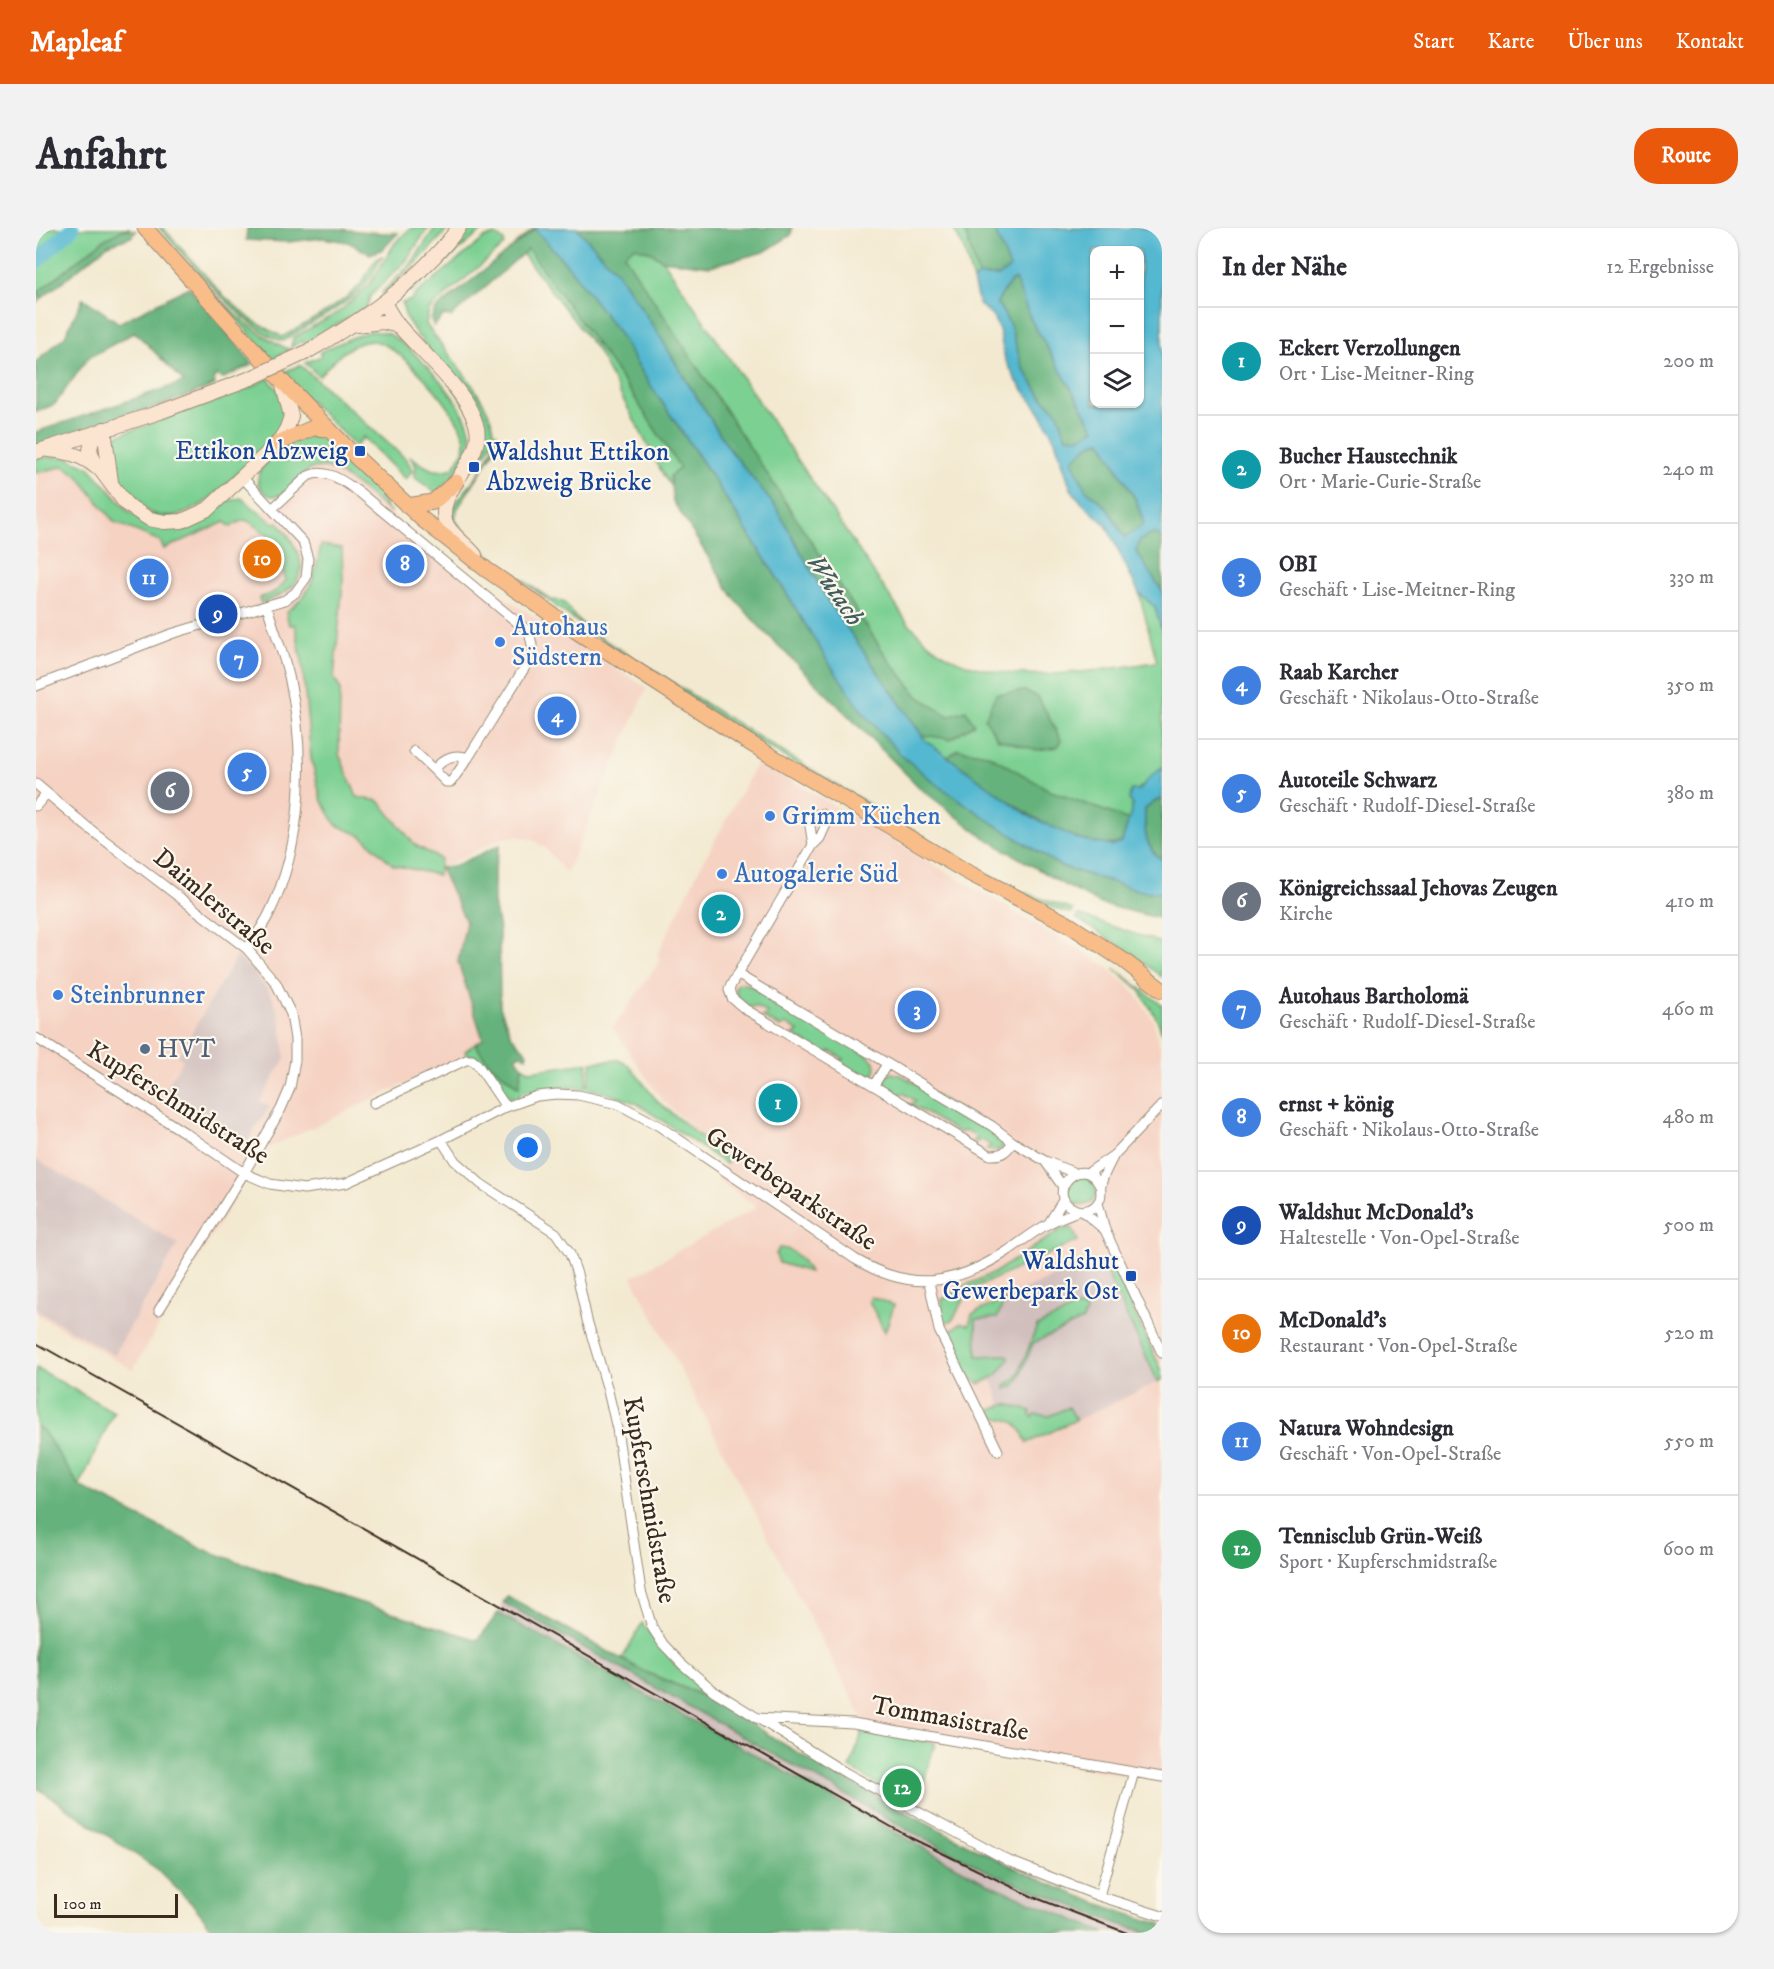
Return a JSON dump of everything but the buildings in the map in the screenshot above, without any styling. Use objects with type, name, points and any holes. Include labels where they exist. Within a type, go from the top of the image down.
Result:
[{"type":"main road","points":[[145,228],[328,429],[398,498],[487,570],[576,631],[748,742],[967,872],[1068,924],[1123,960],[1162,990]]},
{"type":"main road","points":[[39,451],[160,412],[251,378],[305,353],[384,303],[427,265],[459,228]]},
{"type":"main road","points":[[384,303],[399,326],[449,381],[474,419],[478,441],[470,462],[456,482],[446,503],[445,519],[448,526],[487,570]]},
{"type":"main road","points":[[352,325],[382,322],[399,326]]},
{"type":"main road","points":[[39,451],[70,452],[81,455],[111,482],[126,504],[135,511],[149,519],[165,522],[182,521],[208,508],[278,443],[291,416],[281,380]]},
{"type":"main road","points":[[278,443],[313,428],[328,429]]},
{"type":"main road","points":[[99,470],[90,450],[92,440],[104,429]]},
{"type":"main road","points":[[104,429],[111,482]]},
{"type":"main road","points":[[398,498],[433,502],[456,482]]},
{"type":"street","points":[[272,509],[314,473],[337,477],[359,492],[529,632],[533,649],[530,659],[451,782],[446,782],[414,751]]},
{"type":"street","points":[[36,686],[171,634],[267,606],[285,600],[295,593],[306,578],[308,566],[303,542],[242,477]]},
{"type":"street","points":[[247,949],[269,914],[287,866],[300,786],[298,733],[291,688],[267,606]]},
{"type":"street","points":[[434,770],[447,757],[468,758]]},
{"type":"street","name":"Daimlerstraße","points":[[36,784],[247,949],[276,983],[291,1014],[295,1039],[295,1060],[290,1088],[281,1109],[159,1310]]},
{"type":"street","points":[[36,806],[46,794]]},
{"type":"street","points":[[813,845],[737,974],[729,990],[732,998],[745,1009],[990,1155],[998,1156],[1008,1150],[1013,1142]]},
{"type":"street","points":[[737,974],[992,1126],[1045,1161],[1075,1173],[1088,1173],[1114,1155],[1162,1105]]},
{"type":"street","name":"Kupferschmidstraße","points":[[36,1038],[244,1173],[270,1184],[304,1189]]},
{"type":"street","points":[[374,1103],[466,1060],[472,1060],[506,1107]]},
{"type":"street","points":[[874,1085],[887,1064]]},
{"type":"street","name":"Gewerbeparkstraße","points":[[304,1189],[346,1183],[441,1140],[506,1107],[537,1096],[557,1094],[578,1095],[618,1104],[659,1126],[872,1269],[911,1281],[929,1282],[950,1279],[983,1266],[1049,1223],[1094,1207],[1098,1203]]},
{"type":"street","name":"Kupferschmidstraße","points":[[441,1140],[455,1161],[481,1184],[556,1233],[570,1254],[617,1429],[641,1592],[652,1627],[663,1644],[682,1664],[714,1691],[846,1773],[1009,1861],[1099,1896],[1162,1916]]},
{"type":"street","points":[[1100,1186],[1114,1155]]},
{"type":"street","points":[[1045,1161],[1063,1187],[1064,1199],[1072,1208],[1080,1211],[1105,1230]]},
{"type":"street","points":[[1063,1187],[1069,1177],[1075,1173]]},
{"type":"street","points":[[1088,1173],[1098,1180],[1101,1192],[1098,1203],[1105,1230],[1162,1351]]},
{"type":"street","name":"Gewerbeparkstraße","points":[[1049,1223],[1064,1199]]},
{"type":"street","points":[[929,1282],[939,1330],[998,1451]]},
{"type":"street","name":"Tommasistraße","points":[[756,1718],[853,1723],[1162,1778]]},
{"type":"street","points":[[1099,1896],[1134,1772]]},
{"type":"shaded area","points":[[42,457],[200,520],[235,498],[241,498],[262,513],[305,472],[313,468],[326,468],[338,473],[363,491],[451,565],[472,574],[494,591],[647,688],[566,873],[546,849],[534,840],[515,836],[500,839],[440,868],[466,922],[458,962],[483,1039],[465,1051],[467,1055],[262,1151],[133,1370],[36,1314],[36,459]]},
{"type":"shaded area","points":[[758,761],[1105,965],[1135,992],[1153,1020],[1162,1055],[1162,1097],[1158,1102],[1162,1106],[1162,1782],[863,1730],[863,1719],[632,1277],[757,1207],[717,1179],[728,1160],[661,1099],[613,1028],[661,959],[657,955],[696,875]]},
{"type":"shaded area","points":[[237,956],[253,971],[272,996],[280,1018],[285,1055],[285,1059],[260,1101],[269,1107],[244,1146],[162,1094],[183,1060],[178,1056]]},
{"type":"shaded area","points":[[36,1159],[178,1244],[114,1355],[36,1310]]},
{"type":"shaded area","points":[[1101,1260],[1158,1382],[1027,1443],[1017,1424],[1001,1419],[996,1407],[1001,1404],[993,1383],[991,1380],[985,1383],[964,1337],[972,1314],[1072,1268],[1080,1270]]},
{"type":"shaded area","points":[[503,1602],[912,1832],[989,1872],[1118,1924],[1150,1933],[1105,1933],[987,1883],[498,1613]]},
{"type":"green space","points":[[36,228],[130,228],[130,230],[124,229],[38,293],[42,298],[36,303]]},
{"type":"green space","points":[[159,228],[163,228],[222,294],[252,320],[282,337],[323,314],[352,293],[360,285],[375,261],[382,257],[368,281],[359,291],[339,307],[284,341],[269,335],[235,310]]},
{"type":"green space","points":[[247,228],[340,229],[398,233],[383,249],[370,254],[348,242],[322,238],[288,242],[246,240]]},
{"type":"green space","points":[[411,228],[428,228],[406,261],[370,296],[367,307],[305,344],[303,341],[291,347],[293,338],[340,311],[370,284],[395,243]]},
{"type":"green space","points":[[435,228],[449,228],[413,267],[382,295],[383,291],[411,264]]},
{"type":"green space","points":[[464,228],[485,228],[410,292],[407,291],[433,268]]},
{"type":"green space","points":[[534,228],[618,228],[639,248],[663,260],[907,622],[930,644],[954,659],[980,668],[1009,673],[1039,674],[1101,670],[1157,662],[1139,593],[1155,607],[1162,632],[1162,768],[1135,791],[1131,812],[1162,812],[1162,917],[763,621],[664,476],[597,350],[515,244]]},
{"type":"green space","points":[[577,228],[792,228],[791,235],[764,252],[710,266],[663,260],[649,251],[634,247],[624,255],[886,656],[919,697],[948,716],[966,710],[974,724],[951,739],[922,735],[827,599],[777,509],[730,450],[618,273]]},
{"type":"green space","points":[[953,228],[964,228],[978,276],[973,281],[964,249]]},
{"type":"green space","points":[[964,228],[994,228],[1010,268],[999,276],[978,276]]},
{"type":"green space","points":[[124,229],[136,231],[131,237],[108,245],[42,298],[38,292],[105,239]]},
{"type":"green space","points":[[535,229],[569,267],[618,332],[862,711],[901,755],[935,783],[1060,866],[1141,891],[1162,893],[1162,919],[1101,904],[982,836],[920,788],[756,623],[734,598],[673,501],[670,476],[680,468],[631,392],[528,249],[451,317],[444,315],[434,326],[431,320],[435,310]]},
{"type":"green space","points":[[496,235],[504,241],[504,245],[429,310],[426,324],[466,376],[491,419],[494,432],[493,441],[486,454],[480,453],[481,429],[422,341],[423,339],[419,338],[406,318],[402,303],[411,300],[486,237]]},
{"type":"green space","points":[[194,271],[250,326],[290,350],[272,359]]},
{"type":"green space","points":[[1015,279],[1031,320],[1095,429],[1079,438],[1066,437],[1058,413],[1041,396],[1022,366],[1010,325],[997,302]]},
{"type":"green space","points":[[189,287],[253,364],[222,379],[216,375],[215,385],[174,401],[36,446],[36,432],[184,382],[135,332],[88,358],[55,404],[36,412],[36,362],[65,336],[83,298],[119,323]]},
{"type":"green space","points":[[371,331],[389,334],[413,352],[440,381],[463,413],[469,428],[471,441],[469,448],[462,463],[436,493],[414,477],[416,466],[410,456],[430,469],[446,470],[453,468],[463,453],[465,443],[454,416],[413,366],[398,353],[383,344],[372,341],[349,349],[319,376],[305,363],[321,356],[320,352]]},
{"type":"green space","points":[[300,365],[407,460],[412,470],[408,477],[405,479],[363,437],[357,445],[354,445],[282,373]]},
{"type":"green space","points":[[268,378],[281,394],[285,404],[286,414],[281,429],[265,448],[210,499],[181,514],[166,516],[151,513],[135,503],[124,492],[117,479],[111,455],[112,442],[118,435],[218,400],[246,387],[247,389]]},
{"type":"green space","points":[[497,432],[498,445],[457,509],[455,519],[485,552],[551,600],[564,603],[582,624],[599,637],[778,749],[1000,881],[1020,891],[1073,910],[1072,913],[1020,895],[750,737],[601,640],[457,532],[449,507],[452,508],[486,463]]},
{"type":"green space","points":[[303,434],[325,435],[384,494],[381,498],[386,502],[384,505],[391,513],[350,481],[326,468],[309,470],[282,494],[273,496],[265,493],[258,480],[265,464],[280,449]]},
{"type":"green space","points":[[1101,440],[1136,500],[1144,524],[1125,538],[1107,508],[1085,489],[1072,460],[1089,445]]},
{"type":"green space","points":[[66,457],[89,467],[130,513],[200,520],[228,501],[241,498],[273,523],[278,522],[289,536],[300,560],[301,570],[298,580],[278,596],[261,603],[259,598],[274,592],[286,580],[269,536],[248,521],[243,520],[230,527],[225,522],[164,549],[160,541],[114,522],[79,477],[64,466],[36,473],[36,459]]},
{"type":"green space","points":[[1155,533],[1162,538],[1162,592],[1136,551],[1140,540]]},
{"type":"green space","points":[[321,545],[342,548],[343,581],[334,678],[340,688],[339,754],[357,797],[379,801],[415,845],[440,859],[438,875],[393,865],[362,836],[336,825],[321,799],[311,758],[302,661],[295,625],[289,625],[286,612],[308,590]]},
{"type":"green space","points":[[1025,691],[1038,697],[1061,740],[1057,747],[1037,750],[998,739],[985,719],[996,694]]},
{"type":"green space","points":[[958,749],[987,754],[1051,791],[1129,820],[1122,842],[1103,845],[1081,840],[1032,816],[948,757]]},
{"type":"green space","points":[[1158,800],[1162,800],[1162,860],[1148,844],[1145,824],[1145,809]]},
{"type":"green space","points":[[500,845],[494,870],[494,903],[499,930],[500,1007],[511,1035],[527,1053],[526,1057],[520,1054],[516,1057],[522,1066],[519,1087],[488,1062],[475,1044],[483,1039],[458,962],[466,922],[440,868],[452,867]]},
{"type":"green space","points":[[1078,915],[1162,943],[1162,977],[1128,951],[1076,918]]},
{"type":"green space","points":[[1114,968],[1162,1005],[1162,1033],[1157,1019],[1139,989]]},
{"type":"green space","points":[[742,983],[750,985],[868,1055],[875,1064],[876,1069],[873,1075],[864,1075],[838,1062],[844,1059],[831,1051],[825,1054],[793,1035],[799,1032],[786,1024],[780,1027],[762,1017],[768,1013],[755,1006],[749,1008],[738,998],[736,992],[736,985]]},
{"type":"green space","points":[[475,1044],[488,1062],[518,1087],[522,1066],[530,1071],[588,1063],[586,1084],[588,1085],[592,1062],[618,1060],[629,1065],[658,1102],[729,1160],[726,1164],[636,1103],[596,1090],[544,1089],[521,1093],[519,1097],[513,1098],[497,1085],[476,1056],[467,1055],[465,1051]]},
{"type":"green space","points":[[892,1073],[903,1076],[996,1132],[1004,1145],[1000,1150],[986,1149],[991,1146],[982,1140],[975,1143],[972,1141],[978,1138],[966,1130],[959,1133],[910,1104],[916,1101],[903,1093],[897,1096],[884,1082],[887,1075]]},
{"type":"green space","points":[[1082,1177],[1092,1181],[1096,1191],[1092,1201],[1082,1205],[1072,1201],[1068,1191],[1072,1181]]},
{"type":"green space","points":[[1072,1228],[1078,1241],[961,1294],[964,1301],[952,1320],[945,1322],[941,1319],[942,1299],[994,1273],[1062,1229]]},
{"type":"green space","points":[[779,1248],[789,1250],[797,1256],[809,1272],[779,1263],[776,1254]]},
{"type":"green space","points":[[1114,1269],[1162,1371],[1162,1380],[1158,1382],[1106,1271]]},
{"type":"green space","points":[[871,1297],[894,1305],[885,1332],[869,1301]]},
{"type":"green space","points":[[1005,1299],[997,1318],[976,1319],[977,1356],[1006,1355],[1009,1359],[997,1375],[980,1384],[964,1370],[947,1338],[949,1332],[961,1323],[969,1325],[972,1314]]},
{"type":"green space","points":[[1076,1308],[1085,1309],[1083,1320],[1033,1343],[1019,1379],[1016,1384],[1006,1389],[1005,1385],[1018,1375],[1037,1326]]},
{"type":"green space","points":[[36,1368],[114,1412],[79,1487],[44,1432],[36,1425]]},
{"type":"green space","points":[[1006,1404],[1031,1411],[1030,1415],[1033,1417],[1035,1414],[1049,1416],[1069,1407],[1076,1420],[1027,1443],[1015,1423],[992,1416],[991,1410]]},
{"type":"green space","points":[[36,1425],[44,1432],[80,1487],[208,1551],[302,1584],[478,1640],[498,1613],[987,1883],[1105,1933],[216,1933],[195,1907],[157,1869],[36,1787]]},
{"type":"green space","points":[[507,1596],[643,1671],[710,1699],[713,1697],[810,1760],[973,1847],[1065,1890],[1162,1924],[1162,1933],[1150,1933],[1118,1924],[989,1872],[912,1832],[503,1602]]},
{"type":"green space","points":[[642,1623],[678,1668],[713,1697],[711,1699],[643,1671],[622,1659]]},
{"type":"green space","points":[[863,1730],[935,1743],[916,1808],[850,1768]]},
{"type":"water","name":"Wutach","points":[[534,228],[577,228],[618,273],[730,450],[777,509],[827,599],[926,741],[1031,817],[1078,839],[1112,846],[1122,842],[1133,805],[1129,799],[1131,790],[1140,790],[1149,778],[1162,768],[1162,800],[1157,800],[1145,809],[1145,824],[1148,844],[1162,860],[1162,893],[1141,891],[1060,866],[935,783],[901,755],[862,711],[827,660],[776,576],[618,332],[569,267]]},
{"type":"water","points":[[994,228],[1162,228],[1162,538],[1155,533],[1140,540],[1136,551],[1162,591],[1162,632],[1155,607],[1139,593],[1106,525],[1082,503],[1071,489],[1055,440],[1040,412],[1016,380],[1005,359],[999,329],[993,317],[979,304],[973,281],[978,276],[999,276],[1010,268]],"holes":[[[1015,279],[1031,320],[1095,429],[1079,438],[1066,437],[1058,413],[1041,396],[1022,366],[1010,325],[997,302],[1007,286]],[[1101,440],[1136,500],[1144,524],[1125,538],[1107,508],[1085,489],[1072,460],[1089,445]]]},
{"type":"waterway","points":[[36,262],[72,228]]},
{"type":"railway","points":[[36,1343],[911,1838],[1031,1896],[1127,1933]]},
{"type":"place","name":"Ettikon Abzweig","points":[[360,451]]},
{"type":"place","name":"Waldshut Ettikon Abzweig Brücke","points":[[474,467]]},
{"type":"place","name":"McDonald's","points":[[262,559]]},
{"type":"place","name":"ernst + könig","points":[[405,564]]},
{"type":"place","name":"Natura Wohndesign","points":[[149,578]]},
{"type":"place","name":"Waldshut McDonald's","points":[[218,614]]},
{"type":"place","name":"Autohaus Südstern","points":[[500,642]]},
{"type":"place","name":"Autohaus Bartholomä","points":[[239,659]]},
{"type":"place","name":"Raab Karcher","points":[[557,716]]},
{"type":"place","name":"Autoteile Schwarz","points":[[247,772]]},
{"type":"place","name":"Königreichssaal Jehovas Zeugen","points":[[170,791]]},
{"type":"place","name":"Grimm Küchen","points":[[770,816]]},
{"type":"place","name":"Autogalerie Süd","points":[[722,874]]},
{"type":"place","name":"Bucher Haustechnik","points":[[721,914]]},
{"type":"place","name":"Steinbrunner","points":[[58,995]]},
{"type":"place","name":"OBI","points":[[917,1010]]},
{"type":"place","name":"HVT","points":[[145,1049]]},
{"type":"place","name":"Eckert Verzollungen","points":[[778,1103]]},
{"type":"place","name":"Waldshut Gewerbepark Ost","points":[[1131,1276]]},
{"type":"place","name":"Tennisclub Grün-Weiß","points":[[902,1788]]}]
